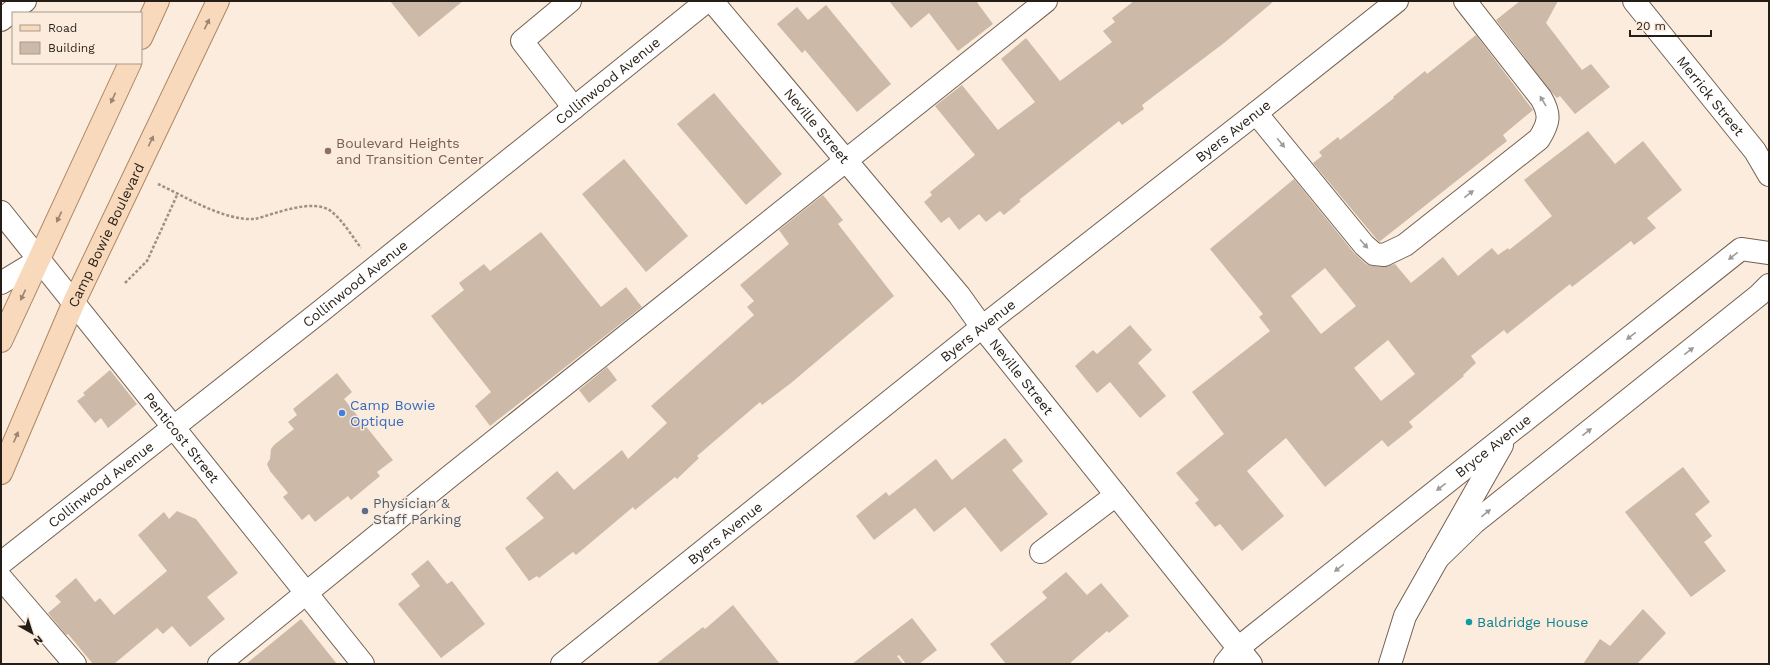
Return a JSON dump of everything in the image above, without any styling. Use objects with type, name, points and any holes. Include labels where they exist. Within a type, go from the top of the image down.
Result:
[{"type":"main road","points":[[142,36],[158,1]]},
{"type":"main road","name":"Camp Bowie Boulevard","points":[[1,473],[74,302],[218,1]]},
{"type":"main road","points":[[1,341],[130,64]]},
{"type":"street","points":[[1,20],[25,1]]},
{"type":"street","name":"Collinwood Avenue","points":[[1,563],[174,428],[707,1]]},
{"type":"street","name":"Neville Street","points":[[712,1],[959,295],[982,327],[1116,495],[1238,659]]},
{"type":"street","points":[[218,664],[305,592],[1046,1]]},
{"type":"street","name":"Byers Avenue","points":[[562,664],[982,327],[1397,1]]},
{"type":"street","points":[[1256,113],[1364,245],[1374,254],[1384,255],[1405,245],[1539,139],[1547,126],[1548,110],[1541,98],[1465,1]]},
{"type":"street","name":"Merrick Street","points":[[1634,1],[1755,152],[1769,175]]},
{"type":"street","points":[[557,5],[522,41],[574,108]]},
{"type":"street","name":"Penticost Street","points":[[1,212],[363,664]]},
{"type":"street","name":"Bryce Avenue","points":[[1238,659],[1508,434],[1741,249],[1769,253]]},
{"type":"street","points":[[1,283],[39,260]]},
{"type":"street","points":[[1437,559],[1474,523],[1759,295],[1769,285]]},
{"type":"street","points":[[1390,664],[1405,616],[1508,434]]},
{"type":"street","points":[[1041,552],[1116,495]]},
{"type":"street","points":[[1,578],[76,664]]},
{"type":"path","points":[[136,173],[229,216],[247,220],[306,206],[314,205],[323,207],[331,211],[337,217],[375,267]]},
{"type":"path","points":[[125,283],[147,261],[178,193]]},
{"type":"building","points":[[390,1],[463,1],[419,37]]},
{"type":"building","points":[[889,1],[976,1],[993,24],[958,51],[929,13],[911,28]]},
{"type":"building","points":[[1134,1],[1274,1],[1224,43],[1142,105],[1144,109],[1122,125],[1119,121],[1019,200],[1021,201],[1004,215],[1000,211],[986,222],[979,214],[959,230],[949,217],[941,223],[924,202],[932,195],[930,192],[975,155],[935,106],[962,85],[998,130],[1035,102],[1001,59],[1026,38],[1060,81],[1112,42],[1103,31],[1115,22],[1112,18]]},
{"type":"building","points":[[1520,1],[1558,1],[1546,23],[1582,70],[1591,64],[1610,87],[1575,114],[1560,96],[1557,98],[1553,94],[1496,20]]},
{"type":"building","points":[[826,5],[891,84],[857,112],[805,50],[802,53],[777,24],[797,7],[808,20]]},
{"type":"building","points":[[1476,35],[1533,110],[1503,135],[1507,141],[1379,242],[1313,163],[1322,156],[1319,152],[1338,137],[1340,140],[1394,98],[1393,97],[1425,71],[1427,74]]},
{"type":"building","points":[[714,93],[782,174],[746,205],[677,124]]},
{"type":"building","points":[[1588,131],[1615,164],[1643,141],[1682,190],[1647,218],[1656,228],[1634,245],[1631,241],[1572,287],[1570,284],[1507,334],[1504,330],[1471,356],[1476,363],[1463,375],[1464,376],[1409,422],[1413,427],[1388,447],[1382,440],[1325,487],[1286,438],[1247,471],[1284,516],[1242,551],[1220,524],[1215,527],[1195,503],[1199,500],[1176,473],[1224,434],[1192,392],[1270,331],[1259,317],[1263,314],[1210,249],[1294,179],[1354,253],[1366,264],[1383,267],[1395,264],[1411,283],[1443,257],[1458,276],[1492,248],[1498,255],[1508,248],[1509,250],[1552,216],[1524,180]],"holes":[[[1325,268],[1356,306],[1321,334],[1291,296]],[[1388,340],[1415,374],[1381,401],[1354,368]]]},
{"type":"building","points":[[624,159],[688,236],[646,272],[582,194]]},
{"type":"building","points":[[823,195],[843,220],[838,224],[894,296],[791,383],[762,405],[760,402],[697,456],[699,458],[677,479],[675,477],[635,510],[633,507],[576,555],[573,552],[539,578],[537,576],[529,581],[505,548],[544,518],[526,498],[557,471],[574,490],[622,450],[628,459],[667,423],[651,406],[754,315],[747,307],[754,301],[740,285],[789,244],[779,230]]},
{"type":"building","points":[[541,232],[601,307],[626,287],[642,307],[490,426],[475,406],[491,392],[431,316],[464,290],[459,283],[484,264],[490,271]]},
{"type":"building","points":[[1130,325],[1152,350],[1138,363],[1166,396],[1140,418],[1110,382],[1097,393],[1075,366],[1093,350],[1097,354]]},
{"type":"building","points":[[607,367],[617,380],[589,403],[579,390]]},
{"type":"building","points":[[110,370],[137,404],[108,428],[101,418],[95,423],[77,401],[85,395],[83,393]]},
{"type":"building","points":[[337,373],[352,392],[344,399],[393,460],[377,472],[380,476],[351,500],[348,496],[315,522],[309,514],[302,520],[283,497],[288,493],[270,471],[267,464],[270,459],[271,449],[274,445],[294,429],[288,422],[297,415],[293,409]]},
{"type":"building","points":[[1005,438],[1023,461],[1012,470],[1048,514],[1001,552],[965,507],[934,532],[915,508],[874,540],[856,516],[886,492],[889,496],[936,459],[952,480]]},
{"type":"building","points":[[1683,467],[1710,502],[1695,514],[1712,536],[1704,542],[1726,571],[1691,597],[1625,512]]},
{"type":"building","points":[[177,511],[196,519],[238,573],[207,597],[225,619],[190,647],[172,626],[163,634],[157,628],[114,664],[93,664],[48,613],[61,602],[55,596],[76,578],[95,602],[100,598],[114,615],[167,571],[138,535],[164,512],[169,519]]},
{"type":"building","points":[[428,560],[447,584],[452,581],[485,624],[441,658],[398,604],[420,586],[411,574]]},
{"type":"building","points":[[1066,572],[1087,595],[1101,583],[1129,616],[1109,633],[1107,631],[1069,664],[1006,664],[990,644],[1047,598],[1042,592]]},
{"type":"building","points":[[733,605],[780,664],[656,664],[703,627],[705,629]]},
{"type":"building","points":[[1643,609],[1666,633],[1637,664],[1583,664],[1600,639],[1610,646]]},
{"type":"building","points":[[912,618],[937,650],[919,664],[906,664],[899,655],[897,656],[903,664],[852,664]]},
{"type":"building","points":[[301,619],[337,664],[246,664]]},
{"type":"place","name":"Boulevard Heights and Transition Center","points":[[328,151]]},
{"type":"place","name":"Camp Bowie Optique","points":[[342,413]]},
{"type":"place","name":"Physician & Staff Parking","points":[[365,511]]},
{"type":"place","name":"Baldridge House","points":[[1469,622]]}]
